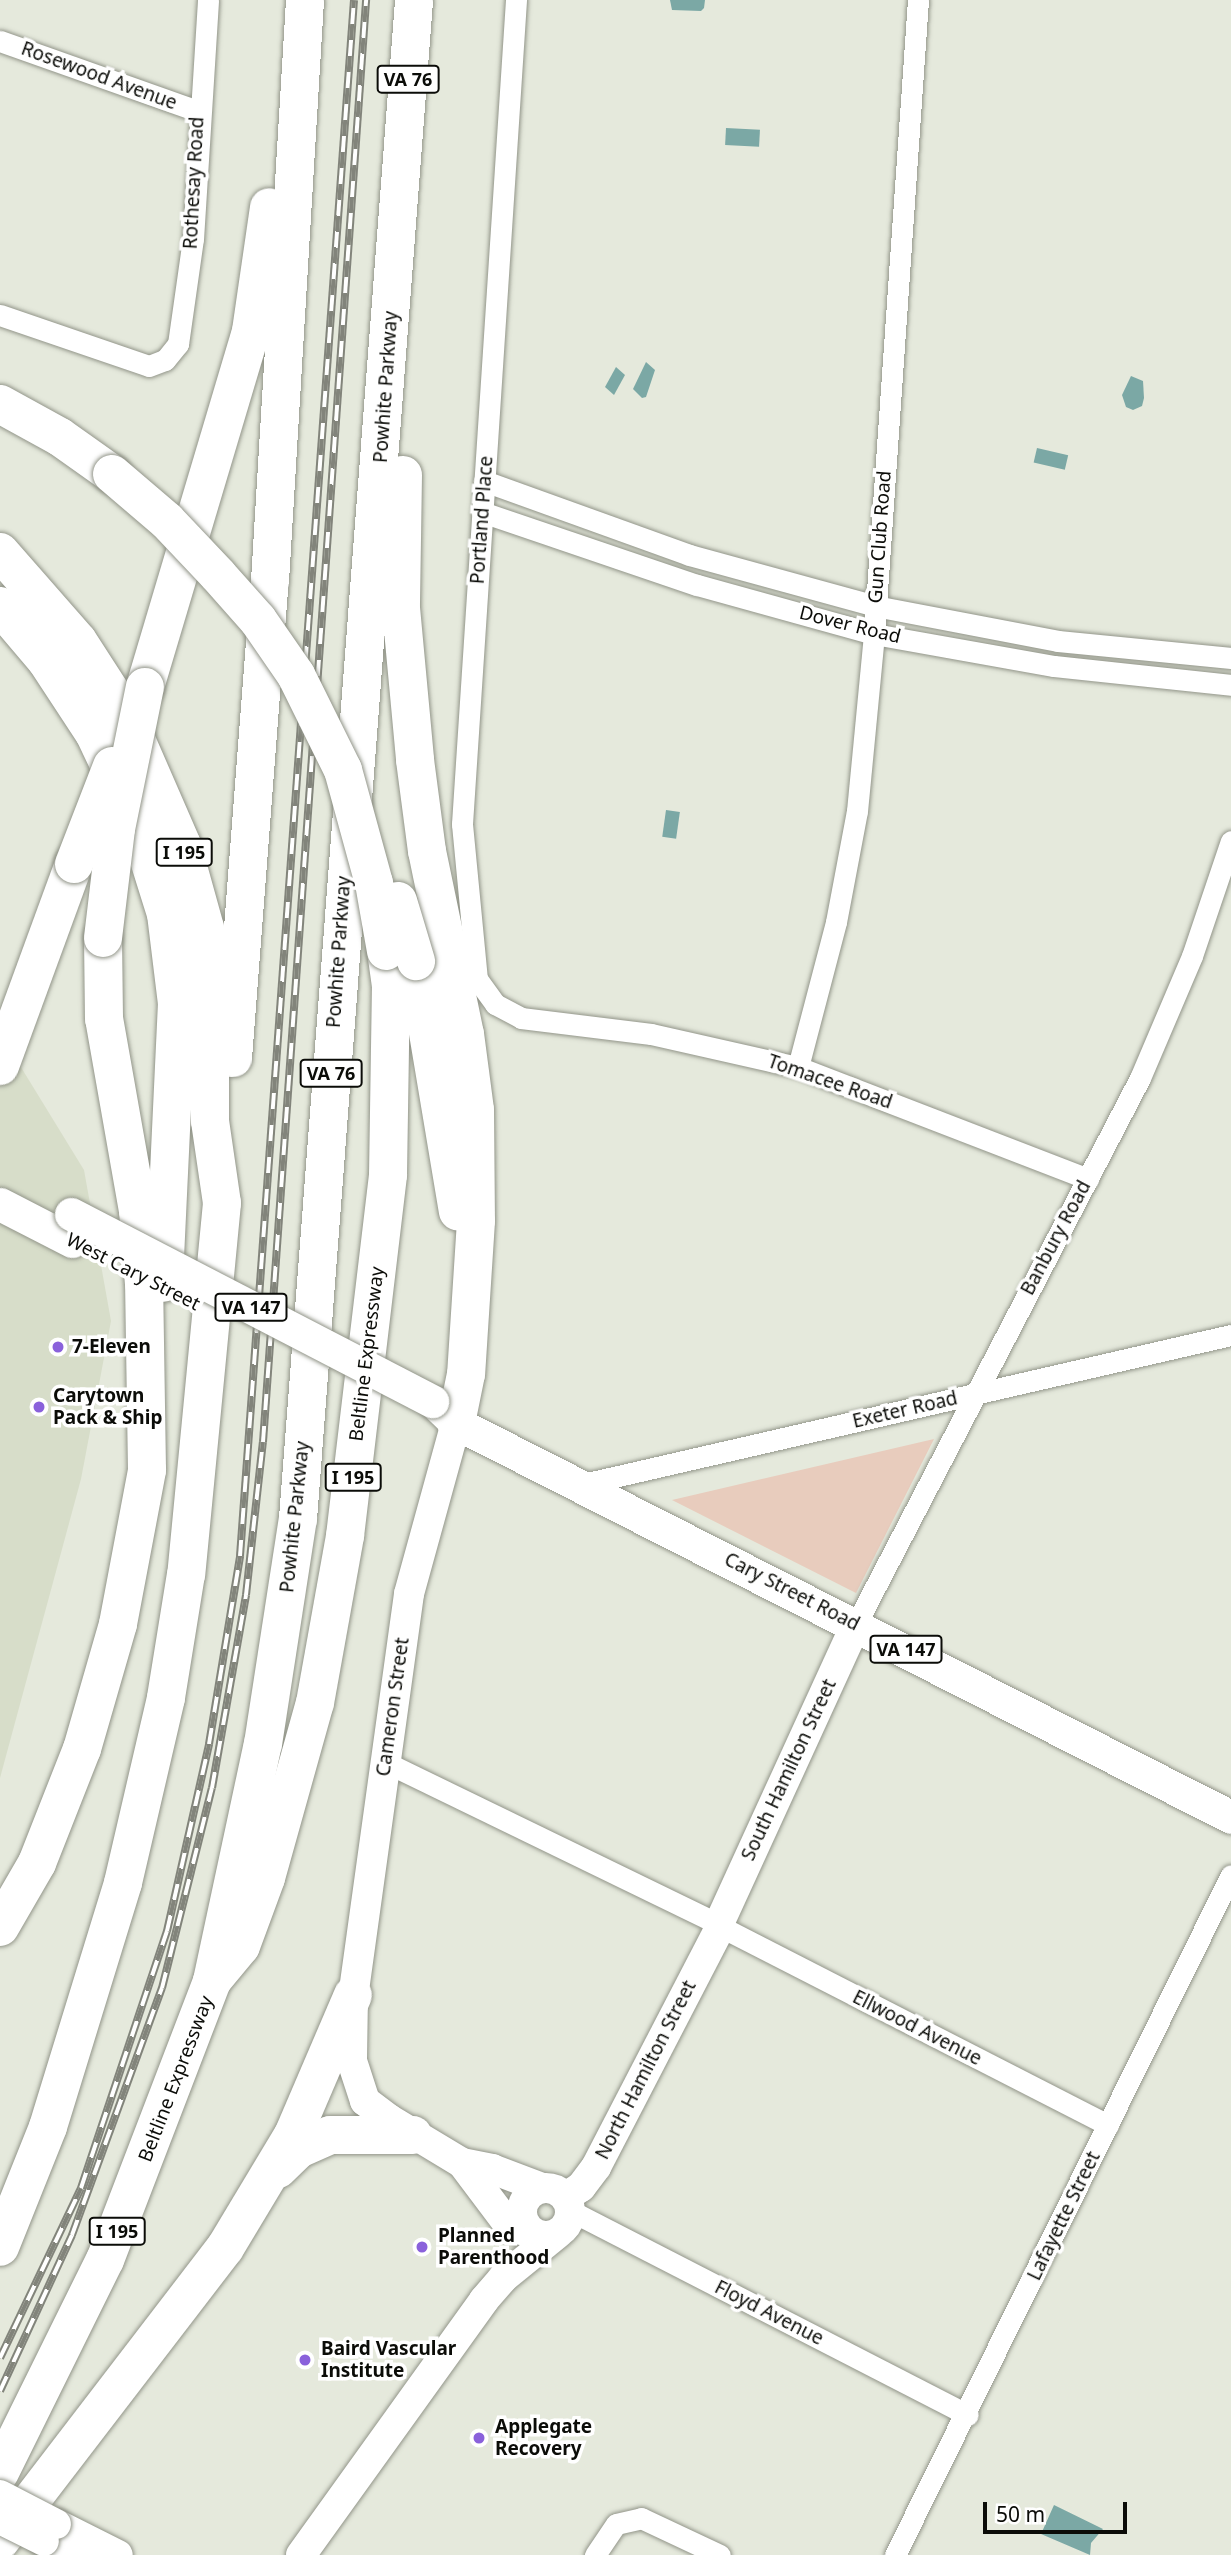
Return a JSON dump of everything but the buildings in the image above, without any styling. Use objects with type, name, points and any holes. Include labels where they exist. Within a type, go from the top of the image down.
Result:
[{"type":"highway","points":[[222,1203],[270,581],[305,0]]},
{"type":"highway","name":"Powhite Parkway","points":[[212,1981],[263,1744],[298,1519],[353,753],[384,431],[414,0]]},
{"type":"highway","points":[[0,1927],[37,1863],[82,1749],[102,1682],[135,1545],[147,1470],[148,1343],[138,1211],[104,1019],[103,937],[116,829],[145,687],[251,331],[281,122],[299,73]]},
{"type":"highway","points":[[403,158],[408,257],[401,608],[427,851],[465,1034],[475,1110],[478,1170],[466,1374],[439,1416]]},
{"type":"highway","points":[[0,404],[60,437],[112,474],[167,521],[258,620],[296,675],[343,770],[390,876],[401,956],[471,1294]]},
{"type":"highway","name":"I 195","points":[[0,552],[52,609],[102,678],[147,760],[182,845],[205,928],[210,972],[210,1121],[222,1203],[186,1574],[166,1698],[122,1883],[48,2127],[0,2247]]},
{"type":"highway","points":[[0,606],[46,660],[94,733],[139,828],[166,914],[176,992],[176,1076],[158,1370],[147,1417]]},
{"type":"highway","points":[[0,1066],[74,864],[145,687]]},
{"type":"highway","name":"Beltline Expressway","points":[[0,2472],[105,2260],[212,1981],[241,1946],[266,1878],[315,1703],[332,1615],[388,1175],[391,1040],[401,956]]},
{"type":"highway","points":[[0,2541],[225,2248],[270,2178],[293,2135],[352,1995]]},
{"type":"highway","points":[[0,2195],[48,2127]]},
{"type":"highway","points":[[270,2178],[299,2149],[330,2135],[414,2135]]},
{"type":"main road","name":"West Cary Street","points":[[0,1181],[72,1227],[439,1416]]},
{"type":"main road","name":"West Cary Street","points":[[0,1204],[72,1227]]},
{"type":"main road","name":"Cary Street Road","points":[[439,1416],[856,1624],[1231,1817]]},
{"type":"street","name":"Rothesay Road","points":[[0,315],[127,362],[149,366],[165,360],[178,344],[184,322],[208,0]]},
{"type":"street","name":"Portland Place","points":[[516,0],[462,824],[472,959],[477,979],[495,1004],[521,1018]]},
{"type":"street","name":"Gun Club Road","points":[[798,1067],[836,922],[857,811],[874,634],[918,0]]},
{"type":"street","name":"Rosewood Avenue","points":[[0,41],[198,111]]},
{"type":"street","name":"Dover Road","points":[[484,481],[689,555],[875,606],[1058,641],[1231,658]]},
{"type":"street","name":"Dover Road","points":[[482,512],[697,584],[874,634],[1054,666],[1231,685]]},
{"type":"street","name":"Banbury Road","points":[[856,1624],[973,1394],[1140,1078],[1192,956],[1231,841]]},
{"type":"street","name":"Tomacee Road","points":[[521,1018],[651,1034],[798,1067],[1088,1178]]},
{"type":"street","name":"Exeter Road","points":[[579,1485],[1231,1335]]},
{"type":"street","name":"Cameron Street","points":[[352,1995],[409,1594],[439,1416]]},
{"type":"street","name":"South Hamilton Street","points":[[719,1926],[856,1624]]},
{"type":"street","name":"Ellwood Avenue","points":[[384,1762],[719,1926],[1108,2125]]},
{"type":"street","name":"Lafayette Street","points":[[895,2555],[968,2415],[1231,1875]]},
{"type":"street","name":"North Hamilton Street","points":[[301,2555],[503,2278],[543,2215],[581,2187],[596,2167],[719,1926]]},
{"type":"street","name":"Floyd Avenue","points":[[352,1995],[352,2061],[359,2091],[375,2110],[543,2215],[968,2415]]},
{"type":"street","name":"Floyd Avenue","points":[[462,2163],[543,2215]]},
{"type":"street","name":"North Hamilton Street","points":[[503,2278],[543,2215]]},
{"type":"street","points":[[0,2495],[50,2532],[71,2555]]},
{"type":"street","points":[[595,2555],[609,2530],[626,2518],[656,2522],[720,2555]]},
{"type":"street","points":[[0,2519],[50,2532],[118,2555]]},
{"type":"shaded area","points":[[0,1033],[84,1170],[111,1321],[81,1479],[0,1778]]},
{"type":"shaded area","points":[[934,1439],[856,1593],[672,1500]]},
{"type":"water","points":[[670,0],[705,0],[701,11],[672,10]]},
{"type":"water","points":[[726,128],[760,130],[759,147],[725,145]]},
{"type":"water","points":[[646,362],[655,370],[646,397],[642,398],[633,389]]},
{"type":"water","points":[[616,367],[625,375],[614,395],[605,387]]},
{"type":"water","points":[[1131,376],[1143,381],[1144,398],[1142,406],[1133,410],[1126,407],[1122,395]]},
{"type":"water","points":[[1037,448],[1068,455],[1065,470],[1034,463]]},
{"type":"water","points":[[666,810],[680,812],[676,839],[662,837]]},
{"type":"water","points":[[1054,2505],[1103,2529],[1091,2543],[1090,2555],[1041,2534]]},
{"type":"railway","points":[[0,2358],[81,2188],[167,1931],[209,1744],[240,1556],[354,0]]},
{"type":"railway","points":[[0,2391],[72,2235],[162,1988],[212,1788],[246,1595],[263,1442],[366,0]]},
{"type":"place","name":"7-Eleven","points":[[58,1347]]},
{"type":"place","name":"Carytown Pack & Ship","points":[[39,1407]]},
{"type":"place","name":"Planned Parenthood","points":[[422,2247]]},
{"type":"place","name":"Baird Vascular Institute","points":[[305,2360]]},
{"type":"place","name":"Applegate Recovery","points":[[479,2438]]}]
